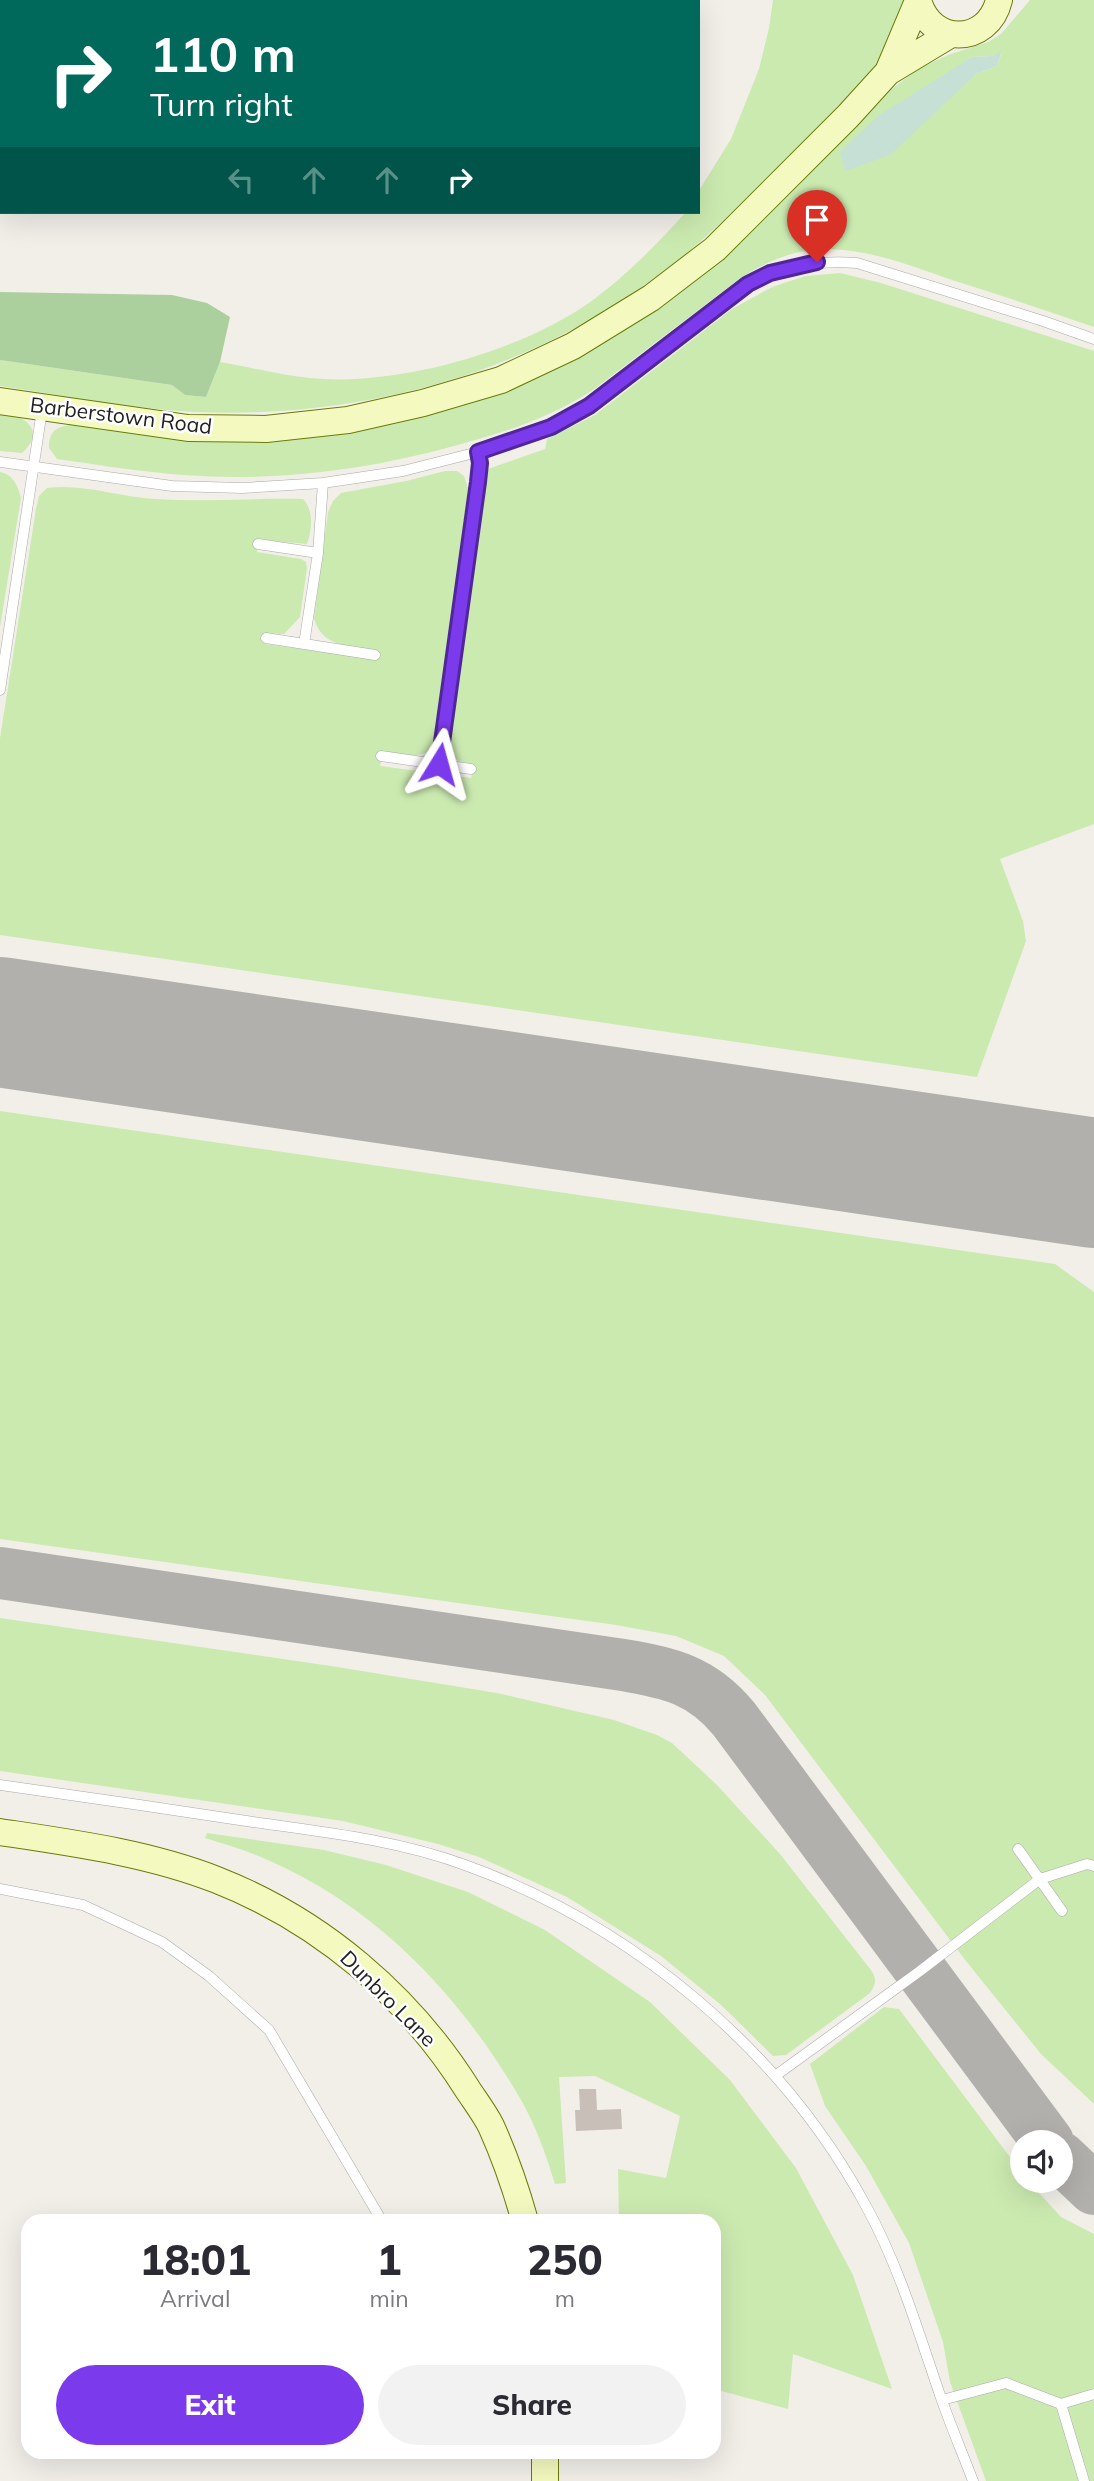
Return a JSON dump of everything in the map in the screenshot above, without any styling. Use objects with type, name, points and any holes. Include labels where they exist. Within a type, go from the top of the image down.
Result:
[{"type":"main road","points":[[918,1],[928,21],[938,30],[965,35],[989,22],[997,11],[999,0]]},
{"type":"main road","name":"Barberstown Road","points":[[0,401],[188,428],[266,429],[348,420],[423,403],[500,380],[584,340],[651,298],[715,248],[848,116],[888,72],[918,1]]},
{"type":"main road","points":[[888,72],[951,34]]},
{"type":"main road","name":"Dunbro Lane","points":[[0,1832],[146,1858],[216,1880],[286,1912],[360,1964],[427,2031],[456,2071],[490,2125],[516,2188],[523,2214]]},
{"type":"main road","points":[[545,2459],[545,2481]]},
{"type":"lane","points":[[0,461],[172,486],[242,488],[323,484],[403,471],[478,452],[551,427],[589,406],[748,284],[770,273],[803,264],[831,261],[858,263],[1094,340]]},
{"type":"lane","points":[[0,690],[43,408]]},
{"type":"lane","points":[[439,764],[478,482],[478,452]]},
{"type":"lane","points":[[304,644],[318,553],[323,484]]},
{"type":"lane","points":[[258,544],[318,553]]},
{"type":"lane","points":[[266,638],[375,655]]},
{"type":"lane","points":[[380,756],[471,769]]},
{"type":"lane","points":[[0,1785],[391,1844],[464,1865],[534,1894],[617,1941],[668,1976],[698,2001],[775,2076],[823,2137],[866,2205],[903,2286],[973,2481]]},
{"type":"lane","points":[[1018,1849],[1062,1911]]},
{"type":"lane","points":[[775,2076],[1040,1879],[1087,1864],[1094,1866]]},
{"type":"lane","points":[[0,1889],[83,1905],[162,1942],[209,1976],[269,2030],[378,2214]]},
{"type":"lane","points":[[942,2400],[1006,2383],[1061,2404],[1094,2394]]},
{"type":"lane","points":[[1061,2404],[1084,2481]]},
{"type":"green space","points":[[773,0],[906,0],[888,45],[875,68],[751,194],[676,262],[623,300],[568,332],[510,359],[450,380],[388,396],[324,407],[260,412],[196,412],[98,402],[0,386],[0,360],[172,385],[185,395],[206,397],[220,362],[310,378],[381,377],[458,362],[531,335],[593,300],[642,258],[684,214],[700,214],[700,189],[731,139],[759,69]]},
{"type":"green space","points":[[1030,0],[1094,0],[1094,327],[891,260],[860,252],[817,249],[781,257],[739,279],[577,400],[526,424],[454,446],[354,468],[252,477],[184,475],[105,466],[57,459],[49,448],[54,431],[70,425],[178,438],[307,437],[394,424],[469,402],[658,307],[694,282],[726,254],[889,91],[918,69],[948,55],[988,42],[1001,34]],"holes":[[[1002,52],[997,66],[976,74],[840,152],[972,57],[992,56]]]},
{"type":"green space","points":[[1002,51],[997,66],[976,74],[890,155],[845,171],[840,152],[878,116],[972,57],[992,56]]},
{"type":"green space","points":[[840,273],[881,283],[1094,351],[1094,824],[1000,859],[1023,921],[1026,941],[977,1077],[0,935],[0,738],[36,509],[39,496],[47,488],[74,487],[173,500],[303,499],[311,520],[307,544],[258,540],[257,552],[301,559],[306,562],[307,568],[300,617],[284,634],[266,633],[265,644],[374,659],[375,650],[346,646],[330,640],[323,635],[314,618],[328,512],[341,493],[445,471],[457,471],[464,476],[468,488],[435,746],[424,754],[417,755],[383,752],[380,766],[471,778],[474,765],[451,756],[448,747],[485,470],[545,449],[547,439],[595,415],[732,309],[772,287],[805,276]]},
{"type":"green space","points":[[0,292],[172,295],[207,303],[230,317],[220,362],[206,397],[185,395],[172,385],[0,360]]},
{"type":"green space","points":[[0,410],[24,420],[33,430],[33,437],[22,453],[0,451]]},
{"type":"green space","points":[[0,472],[14,481],[21,498],[0,627]]},
{"type":"green space","points":[[0,1111],[1055,1264],[1094,1292],[1094,2104],[1041,2054],[966,1961],[765,1695],[724,1656],[676,1636],[616,1625],[0,1539]]},
{"type":"green space","points":[[0,1618],[497,1693],[614,1720],[657,1735],[672,1743],[717,1785],[780,1854],[871,1970],[875,1979],[874,1987],[870,1993],[786,2055],[773,2056],[720,2004],[661,1956],[567,1897],[479,1857],[343,1821],[0,1771]]},
{"type":"green space","points":[[207,1833],[324,1850],[386,1865],[468,1892],[545,1930],[650,2002],[730,2080],[796,2168],[853,2275],[892,2389],[793,2354],[788,2409],[721,2391],[721,2214],[619,2214],[618,2169],[666,2178],[680,2116],[595,2076],[559,2077],[566,2183],[555,2184],[531,2120],[498,2063],[445,1992],[414,1960],[347,1904],[309,1881],[262,1857],[205,1838]]},
{"type":"green space","points":[[884,2007],[899,2009],[1010,2157],[1010,2193],[1039,2193],[1061,2217],[1094,2234],[1094,2481],[986,2481],[950,2382],[943,2342],[909,2243],[866,2166],[825,2106],[810,2064]]},
{"type":"building","points":[[579,2089],[596,2089],[597,2110],[621,2109],[622,2129],[576,2131],[575,2110],[580,2110]]},
{"type":"taxiway","points":[[0,1573],[623,1665],[684,1680],[710,1695],[734,1719],[1039,2130]]},
{"type":"taxiway","points":[[1073,2169],[1094,2189]]},
{"type":"runway","points":[[0,1022],[1094,1183]]},
{"type":"route","points":[[439,764],[478,482],[478,452],[551,427],[589,406],[748,284],[770,273],[817,262]]}]
